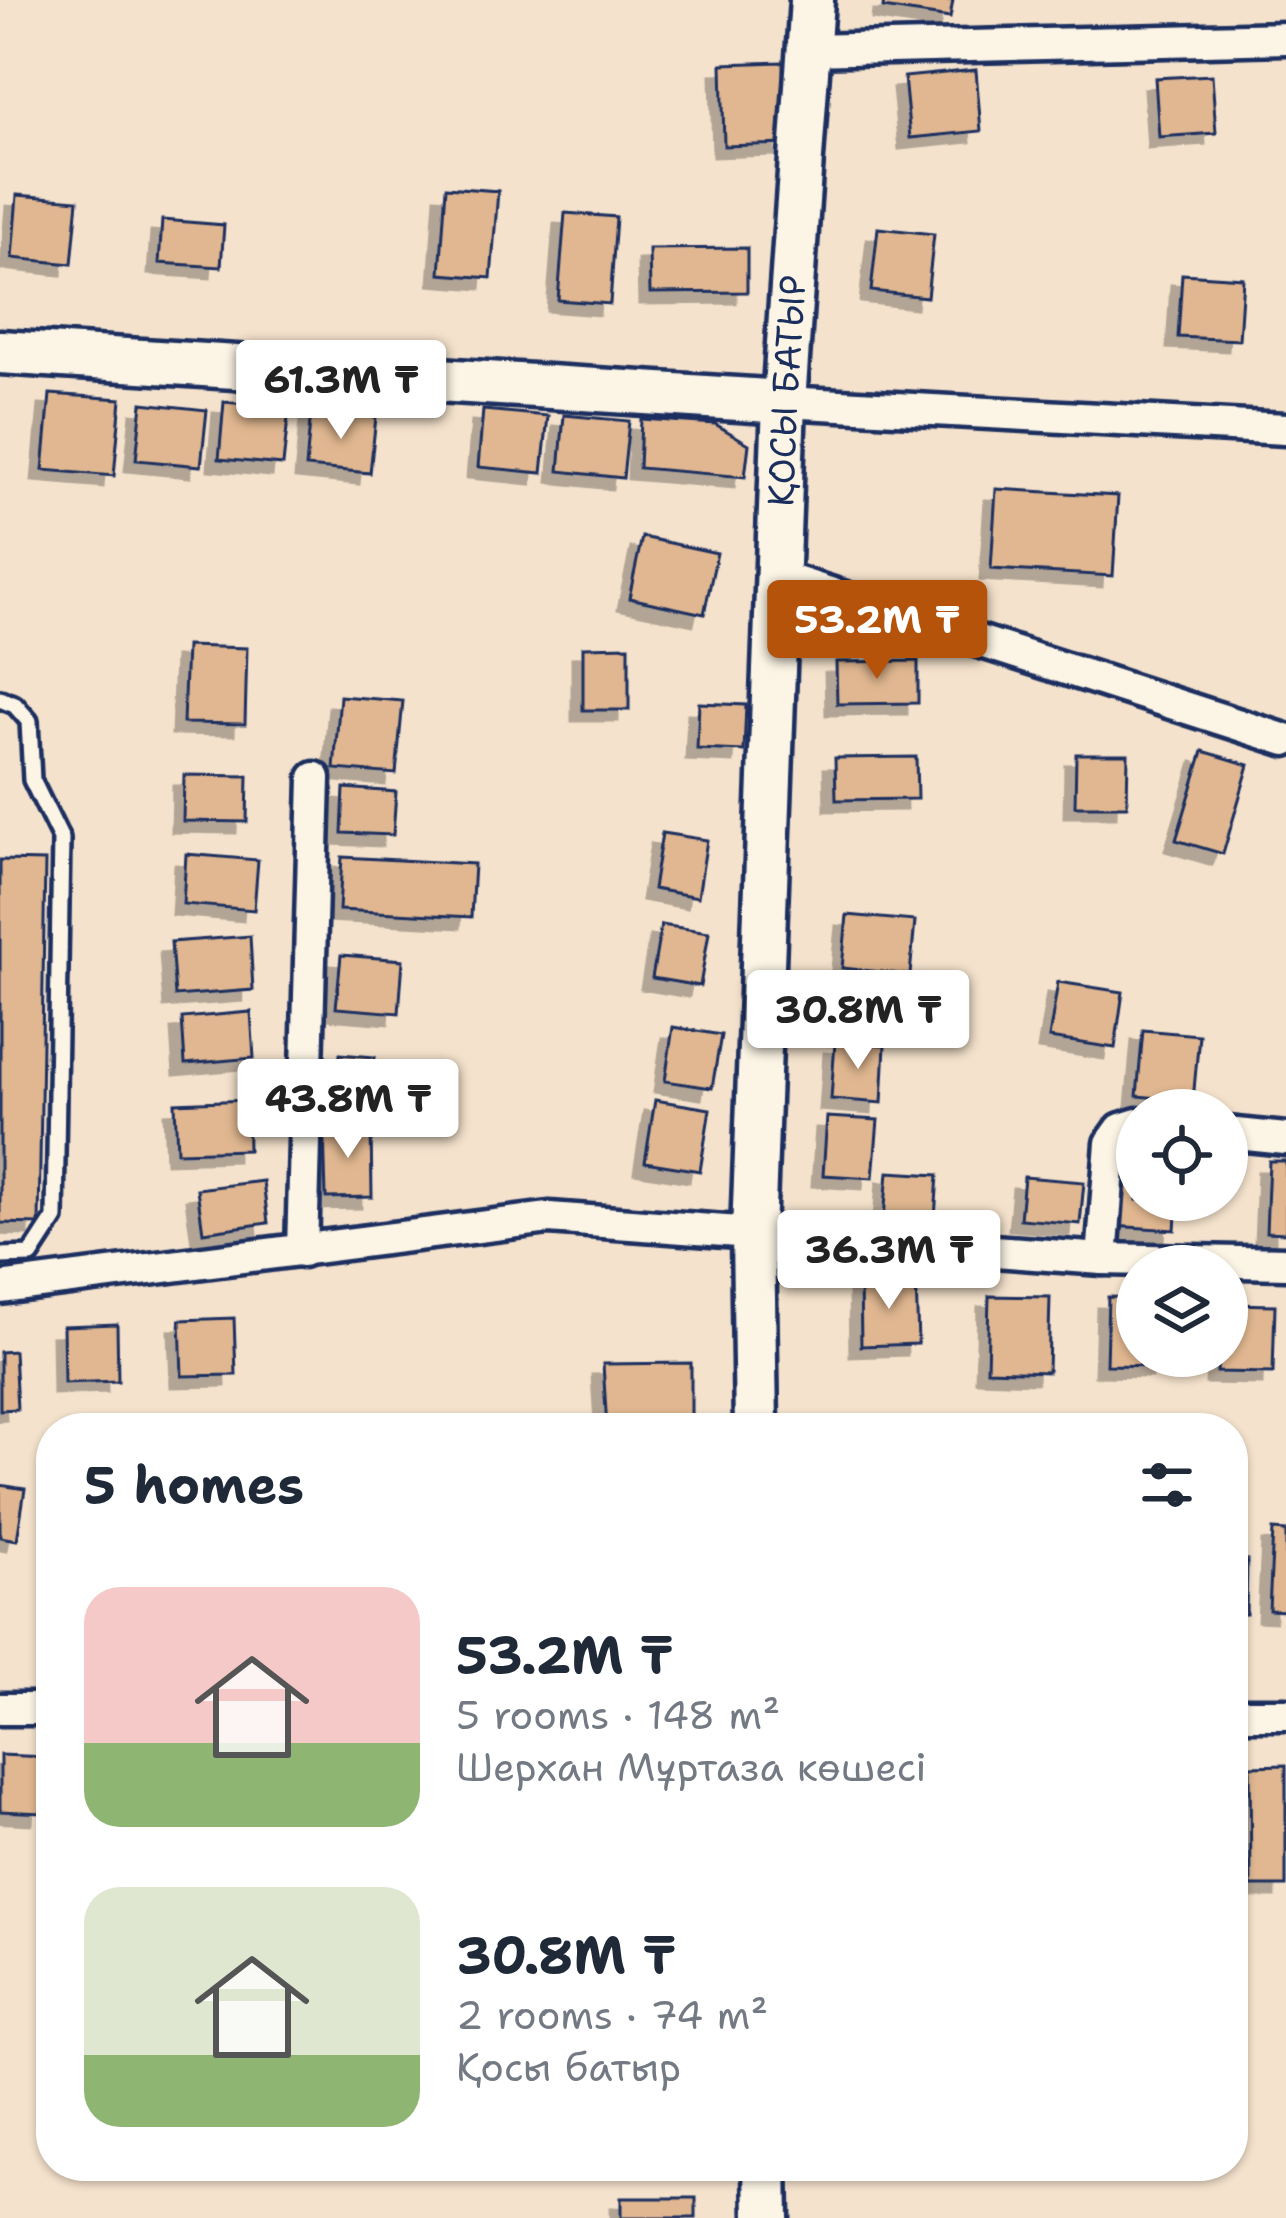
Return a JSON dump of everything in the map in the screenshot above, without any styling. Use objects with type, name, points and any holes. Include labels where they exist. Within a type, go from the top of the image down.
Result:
[{"type":"street","name":"ҚОСЫ БАТЫР","points":[[756,1413],[753,1234],[784,402],[812,0]]},
{"type":"street","points":[[809,50],[1286,38]]},
{"type":"street","points":[[0,352],[1286,429]]},
{"type":"street","points":[[780,578],[1286,740]]},
{"type":"street","points":[[302,1251],[315,778]]},
{"type":"street","points":[[1102,1259],[1111,1143],[1116,1135]]},
{"type":"street","points":[[1248,1135],[1286,1139]]},
{"type":"street","points":[[0,1288],[549,1218],[1102,1259],[1286,1263]]},
{"type":"street","points":[[0,1709],[36,1709]]},
{"type":"street","points":[[1248,1714],[1286,1714]]},
{"type":"street","points":[[766,2181],[767,2218]]},
{"type":"lane","points":[[0,699],[15,705],[29,721],[32,780],[61,839],[56,1218],[31,1255],[0,1256]]},
{"type":"building","points":[[884,0],[953,0],[950,18],[883,8]]},
{"type":"building","points":[[783,62],[785,144],[724,146],[722,64]]},
{"type":"building","points":[[976,70],[981,131],[910,138],[904,77]]},
{"type":"building","points":[[1212,75],[1216,133],[1159,137],[1155,78]]},
{"type":"building","points":[[446,187],[498,191],[491,278],[440,274]]},
{"type":"building","points":[[17,195],[78,200],[72,264],[12,258]]},
{"type":"building","points":[[565,213],[616,217],[610,304],[558,300]]},
{"type":"building","points":[[162,220],[224,225],[221,267],[159,263]]},
{"type":"building","points":[[878,228],[934,234],[927,297],[871,291]]},
{"type":"building","points":[[747,248],[747,292],[650,293],[649,249]]},
{"type":"building","points":[[1182,274],[1243,278],[1239,340],[1178,337]]},
{"type":"building","points":[[50,394],[121,399],[114,476],[43,470]]},
{"type":"building","points":[[224,402],[289,408],[283,465],[219,459]]},
{"type":"building","points":[[142,403],[207,410],[201,466],[136,460]]},
{"type":"building","points":[[311,410],[376,417],[370,473],[306,467]]},
{"type":"building","points":[[483,410],[548,416],[542,473],[478,467]]},
{"type":"building","points":[[564,415],[629,421],[623,478],[559,471]]},
{"type":"building","points":[[641,419],[715,424],[749,444],[745,477],[639,468]]},
{"type":"building","points":[[996,489],[1118,496],[1113,576],[991,569]]},
{"type":"building","points":[[642,537],[717,553],[704,614],[629,598]]},
{"type":"building","points":[[186,646],[247,648],[245,724],[183,723]]},
{"type":"building","points":[[629,646],[629,710],[583,710],[583,647]]},
{"type":"building","points":[[918,661],[918,703],[837,704],[836,662]]},
{"type":"building","points":[[340,696],[403,701],[396,774],[334,769]]},
{"type":"building","points":[[699,703],[746,705],[744,751],[697,749]]},
{"type":"building","points":[[1203,751],[1249,765],[1223,854],[1176,840]]},
{"type":"building","points":[[1076,754],[1128,754],[1127,806],[1075,806]]},
{"type":"building","points":[[916,757],[917,799],[836,800],[835,758]]},
{"type":"building","points":[[184,775],[248,776],[247,822],[183,821]]},
{"type":"building","points":[[344,788],[396,792],[393,835],[342,833]]},
{"type":"building","points":[[662,833],[707,840],[698,897],[653,889]]},
{"type":"building","points":[[186,854],[258,860],[254,910],[183,904]]},
{"type":"building","points":[[342,857],[474,864],[471,917],[339,910]]},
{"type":"building","points":[[0,860],[45,861],[39,1224],[0,1223]]},
{"type":"building","points":[[847,915],[915,921],[910,975],[842,968]]},
{"type":"building","points":[[661,925],[709,932],[700,986],[652,978]]},
{"type":"building","points":[[250,936],[253,990],[175,996],[171,942]]},
{"type":"building","points":[[341,955],[403,960],[399,1013],[336,1008]]},
{"type":"building","points":[[831,976],[881,979],[878,1037],[827,1033]]},
{"type":"building","points":[[1058,982],[1123,992],[1115,1048],[1049,1038]]},
{"type":"building","points":[[251,1012],[254,1058],[185,1064],[182,1018]]},
{"type":"building","points":[[673,1027],[721,1035],[712,1088],[665,1081]]},
{"type":"building","points":[[1143,1030],[1199,1035],[1194,1089],[1138,1089]]},
{"type":"building","points":[[835,1042],[885,1045],[882,1103],[831,1099]]},
{"type":"building","points":[[340,1054],[375,1057],[371,1102],[336,1099]]},
{"type":"building","points":[[247,1100],[248,1150],[177,1152],[175,1103]]},
{"type":"building","points":[[655,1100],[710,1109],[700,1171],[645,1162]]},
{"type":"building","points":[[827,1117],[878,1120],[873,1178],[823,1175]]},
{"type":"building","points":[[324,1125],[371,1125],[372,1197],[326,1198]]},
{"type":"building","points":[[1269,1161],[1286,1161],[1286,1233],[1266,1232]]},
{"type":"building","points":[[888,1172],[938,1175],[934,1233],[883,1229]]},
{"type":"building","points":[[1024,1177],[1084,1182],[1080,1224],[1020,1219]]},
{"type":"building","points":[[263,1181],[268,1223],[203,1232],[197,1189]]},
{"type":"building","points":[[1114,1183],[1116,1221],[1176,1221],[1175,1230],[1112,1226]]},
{"type":"building","points":[[916,1279],[918,1344],[861,1346],[860,1280]]},
{"type":"building","points":[[989,1296],[1050,1297],[1048,1372],[987,1370]]},
{"type":"building","points":[[1108,1297],[1116,1297],[1116,1365],[1106,1365]]},
{"type":"building","points":[[1248,1304],[1275,1305],[1273,1373],[1248,1373]]},
{"type":"building","points":[[234,1318],[236,1375],[182,1376],[180,1320]]},
{"type":"building","points":[[117,1324],[118,1381],[64,1383],[63,1326]]},
{"type":"building","points":[[14,1351],[17,1409],[0,1410],[0,1352]]},
{"type":"building","points":[[691,1363],[691,1413],[606,1413],[603,1364]]},
{"type":"building","points":[[0,1485],[25,1489],[17,1540],[0,1537]]},
{"type":"building","points":[[1273,1530],[1286,1531],[1286,1611],[1269,1610]]},
{"type":"building","points":[[0,1755],[36,1757],[36,1813],[0,1811]]},
{"type":"building","points":[[1286,1765],[1286,1886],[1251,1886],[1250,1766]]},
{"type":"building","points":[[621,2198],[696,2198],[696,2218],[621,2218]]}]
